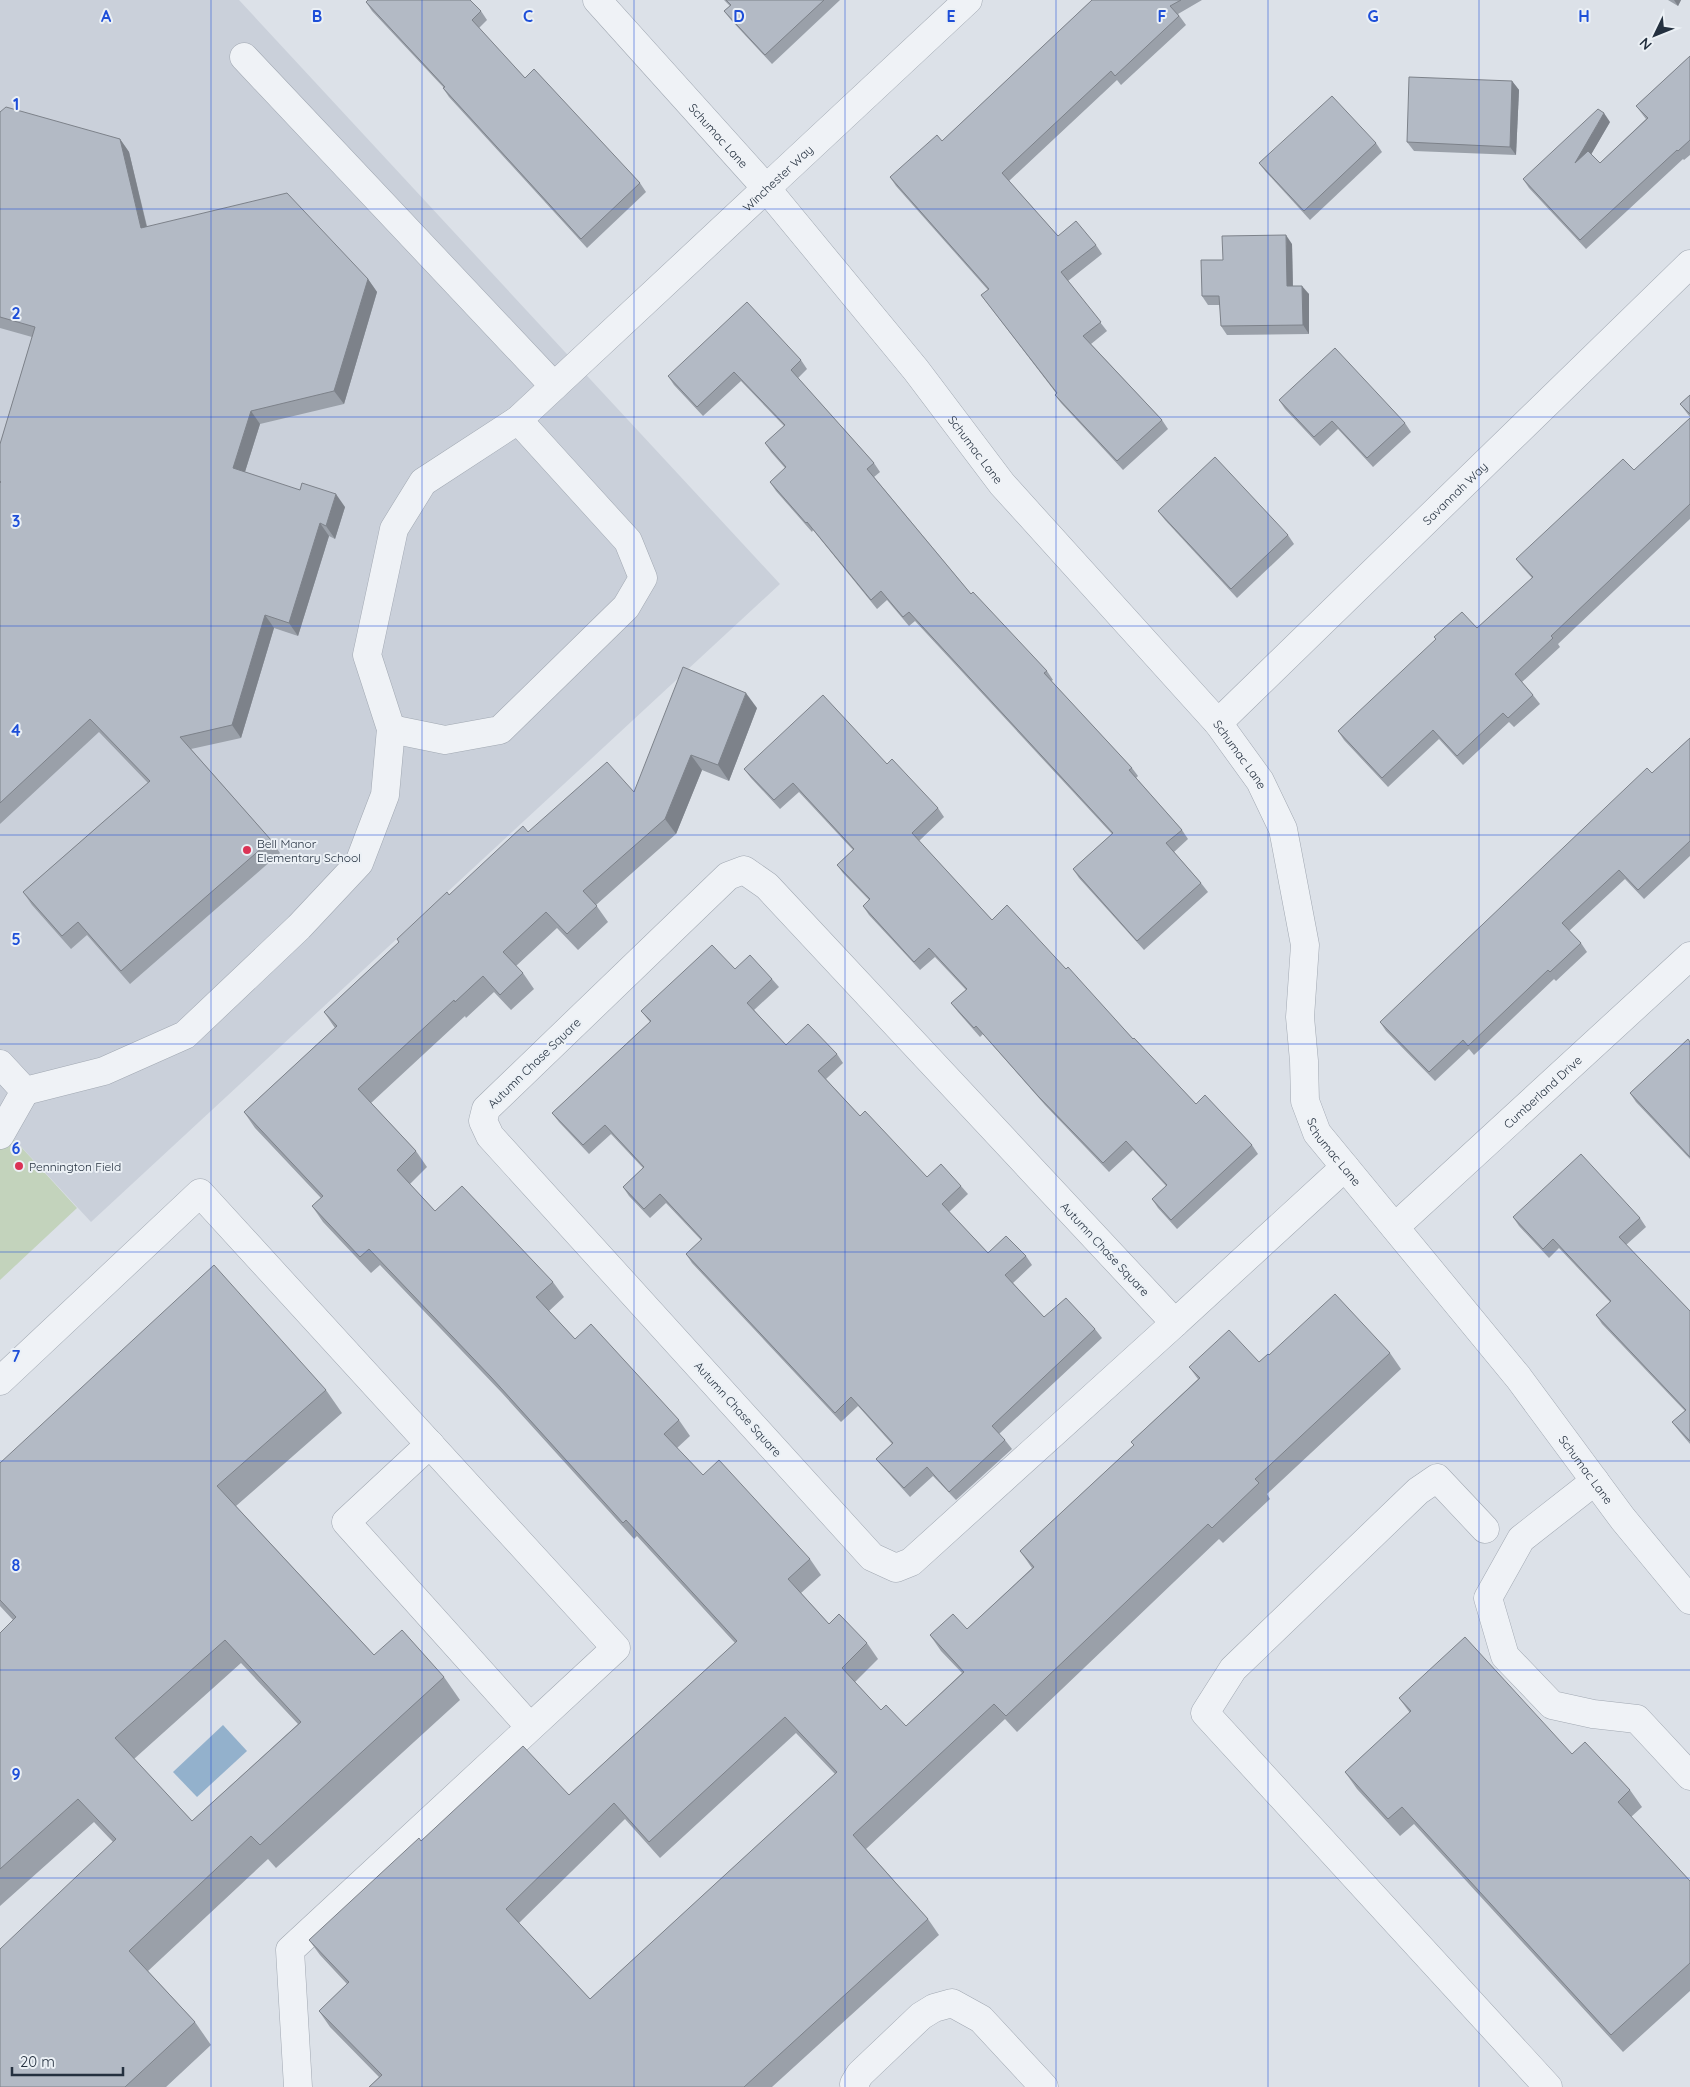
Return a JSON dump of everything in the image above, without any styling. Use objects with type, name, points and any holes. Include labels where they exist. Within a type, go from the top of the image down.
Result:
[{"type":"street","name":"Schumac Lane","points":[[597,0],[766,188],[916,370],[1002,484],[1218,722],[1260,781],[1283,829],[1305,945],[1300,1017],[1305,1102],[1317,1133],[1518,1376],[1623,1519],[1690,1600]]},
{"type":"street","name":"Winchester Way","points":[[391,729],[367,655],[394,529],[423,482],[518,420],[968,0]]},
{"type":"street","points":[[244,57],[554,386]]},
{"type":"street","name":"Savannah Way","points":[[1218,722],[1690,264]]},
{"type":"street","points":[[0,1135],[26,1091],[104,1071],[185,1035],[300,927],[359,863],[385,795],[391,729],[445,740],[500,730],[626,607],[643,578],[628,541],[518,420]]},
{"type":"street","name":"Autumn Chase Square","points":[[1175,1324],[767,886],[744,870],[728,876],[486,1109],[483,1121],[490,1136],[872,1557],[896,1568],[911,1562],[1175,1324],[1345,1168]]},
{"type":"street","name":"Cumberland Drive","points":[[1395,1227],[1690,956]]},
{"type":"street","points":[[0,1064],[26,1091]]},
{"type":"street","points":[[0,1381],[200,1193],[616,1648],[290,1950],[298,2087]]},
{"type":"street","points":[[430,1444],[346,1522],[530,1727]]},
{"type":"street","points":[[1485,1529],[1437,1478],[1418,1491],[1233,1669],[1205,1713],[1548,2087]]},
{"type":"street","points":[[1595,1481],[1521,1539],[1488,1598],[1505,1656],[1552,1705],[1593,1714],[1637,1719],[1690,1776]]},
{"type":"street","points":[[855,2087],[854,2084],[860,2074],[922,2016],[934,2008],[952,2003],[981,2019],[1031,2083]]},
{"type":"shaded area","name":"Bell Manor Elementary School","points":[[0,0],[239,0],[780,584],[91,1222],[0,1124]]},
{"type":"green space","name":"Pennington Field","points":[[0,1124],[77,1208],[0,1280]]},
{"type":"water","points":[[223,1725],[247,1751],[197,1797],[173,1772]]},
{"type":"building","points":[[368,0],[470,0],[481,11],[472,20],[525,78],[534,69],[640,183],[581,239],[366,2]]},
{"type":"building","points":[[726,0],[824,0],[765,55],[724,11],[731,5]]},
{"type":"building","points":[[1092,0],[1181,0],[1170,6],[1179,16],[1115,76],[1111,71],[1002,173],[1058,236],[1076,221],[1096,245],[1061,272],[1101,322],[1083,336],[1162,420],[1117,461],[1055,395],[1057,393],[981,295],[989,289],[890,177],[937,135],[942,141]]},
{"type":"building","points":[[1690,56],[1690,140],[1580,240],[1523,179],[1598,109],[1604,113],[1575,163],[1588,151],[1600,163],[1648,118],[1636,106]]},
{"type":"building","points":[[1409,77],[1512,81],[1510,147],[1407,142]]},
{"type":"building","points":[[1332,96],[1376,143],[1304,211],[1259,163]]},
{"type":"building","points":[[6,107],[120,139],[141,228],[287,193],[368,279],[334,391],[251,411],[233,468],[300,490],[302,483],[336,494],[326,526],[320,523],[289,623],[265,615],[232,725],[180,737],[271,840],[121,971],[78,922],[62,936],[23,892],[150,781],[90,719],[0,803],[0,444],[35,327],[0,317],[0,112]]},
{"type":"building","points":[[1286,235],[1287,286],[1302,286],[1303,325],[1221,326],[1219,296],[1202,296],[1201,260],[1223,260],[1222,236]]},
{"type":"building","points":[[747,302],[801,360],[791,370],[874,463],[867,469],[971,594],[973,592],[1047,671],[1044,673],[1132,768],[1129,770],[1182,830],[1166,843],[1201,883],[1137,941],[1073,869],[1113,833],[909,612],[903,617],[881,591],[871,600],[807,522],[770,482],[786,467],[765,443],[785,425],[734,372],[697,407],[668,376]]},
{"type":"building","points":[[1335,348],[1405,423],[1367,458],[1332,421],[1314,437],[1279,400]]},
{"type":"building","points":[[1690,395],[1690,414],[1680,404]]},
{"type":"building","points":[[1690,418],[1690,504],[1551,636],[1553,638],[1515,674],[1533,695],[1508,718],[1503,713],[1457,756],[1433,730],[1382,778],[1338,731],[1462,612],[1477,628],[1533,577],[1516,559],[1623,459],[1634,470]]},
{"type":"building","points":[[1215,457],[1288,535],[1231,589],[1158,511]]},
{"type":"building","points":[[683,667],[746,693],[718,765],[691,755],[665,819],[583,891],[597,906],[567,934],[546,912],[503,952],[523,973],[500,995],[483,976],[455,1002],[454,1000],[358,1089],[416,1151],[397,1170],[435,1211],[462,1186],[553,1282],[536,1297],[575,1339],[591,1324],[679,1420],[664,1434],[703,1475],[719,1460],[810,1559],[788,1579],[829,1624],[839,1614],[867,1643],[842,1668],[881,1710],[886,1705],[906,1726],[964,1672],[930,1635],[953,1614],[967,1629],[1034,1567],[1020,1551],[1134,1445],[1131,1442],[1200,1378],[1189,1367],[1229,1330],[1259,1362],[1335,1294],[1390,1353],[1255,1479],[1259,1483],[1212,1528],[1208,1524],[1006,1716],[994,1704],[853,1835],[928,1919],[744,2087],[369,2087],[382,2075],[319,2011],[349,1982],[309,1940],[419,1838],[421,1841],[523,1746],[569,1795],[737,1641],[626,1520],[623,1523],[491,1377],[369,1249],[360,1257],[312,1206],[323,1196],[244,1112],[337,1026],[324,1012],[399,942],[397,939],[447,892],[449,895],[523,826],[528,832],[607,762],[634,792]],"holes":[[[785,1717],[837,1772],[590,1999],[506,1909],[614,1803],[649,1842]]]},
{"type":"building","points":[[823,695],[887,764],[892,759],[938,808],[912,833],[992,920],[1007,905],[1066,969],[1068,967],[1133,1039],[1196,1104],[1205,1095],[1252,1145],[1171,1220],[1152,1199],[1167,1185],[1126,1141],[1103,1163],[1038,1096],[976,1026],[974,1028],[951,1003],[967,989],[929,948],[914,962],[863,906],[870,899],[837,865],[854,849],[793,783],[774,800],[744,769]]},
{"type":"building","points":[[1690,738],[1690,841],[1638,890],[1619,870],[1562,923],[1581,943],[1550,972],[1548,970],[1468,1046],[1463,1040],[1429,1072],[1380,1022],[1647,768],[1652,773]]},
{"type":"building","points":[[712,945],[735,969],[750,955],[772,979],[747,1003],[786,1045],[808,1024],[837,1054],[818,1071],[860,1116],[865,1111],[927,1177],[941,1164],[961,1186],[942,1204],[988,1253],[1006,1236],[1026,1256],[1005,1275],[1044,1317],[1066,1298],[1095,1329],[992,1426],[1005,1440],[949,1492],[927,1467],[904,1488],[876,1459],[893,1443],[851,1397],[835,1413],[686,1254],[702,1239],[660,1194],[644,1209],[623,1187],[644,1167],[605,1125],[583,1145],[552,1113],[651,1021],[641,1011]]},
{"type":"building","points":[[1688,1039],[1690,1042],[1690,1157],[1630,1093]]},
{"type":"building","points":[[1581,1154],[1640,1218],[1619,1237],[1690,1311],[1690,1441],[1672,1422],[1686,1410],[1596,1315],[1611,1301],[1553,1239],[1543,1249],[1513,1217]]},
{"type":"building","points":[[214,1265],[326,1390],[217,1486],[374,1655],[402,1630],[444,1677],[260,1845],[251,1836],[129,1951],[195,2022],[125,2087],[0,2087],[0,1949],[116,1839],[78,1799],[0,1869],[0,1633],[16,1617],[0,1600],[0,1463]],"holes":[[[225,1640],[301,1722],[192,1821],[115,1738]]]},
{"type":"building","points":[[1465,1637],[1572,1754],[1585,1742],[1630,1790],[1618,1802],[1690,1881],[1690,1963],[1611,2035],[1402,1807],[1388,1819],[1345,1772],[1411,1711],[1399,1698]]},
{"type":"place","name":"Bell Manor Elementary School","points":[[247,850]]},
{"type":"place","name":"Pennington Field","points":[[19,1166]]}]
